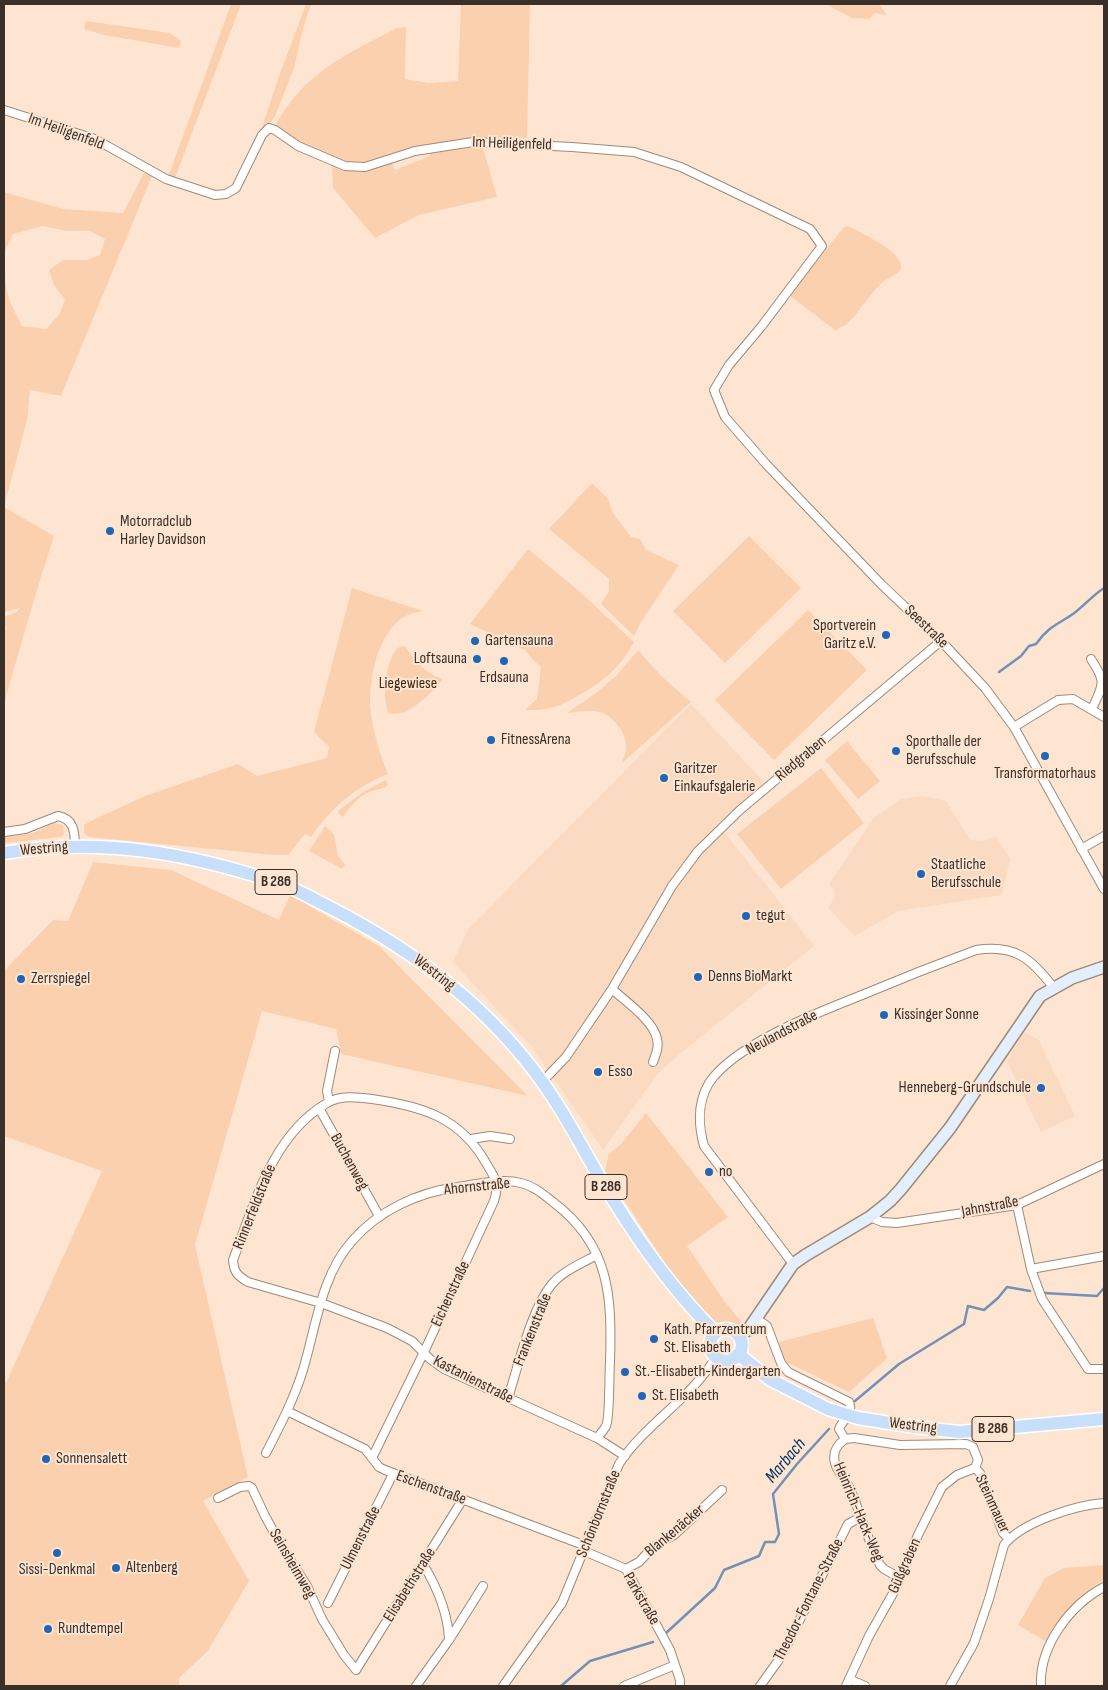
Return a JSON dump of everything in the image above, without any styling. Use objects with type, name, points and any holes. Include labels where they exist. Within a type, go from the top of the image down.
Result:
[{"type":"main road","name":"Westring","points":[[4,853],[28,849],[100,846],[172,854],[202,860],[283,884],[343,914],[394,943],[453,986],[509,1040],[542,1082],[612,1198],[647,1249],[687,1302],[716,1333]]},
{"type":"main road","points":[[727,1329],[732,1330],[738,1335],[742,1346],[738,1354],[730,1360],[716,1357],[710,1348],[711,1341],[716,1333],[727,1329]]},
{"type":"main road","name":"Westring","points":[[738,1354],[771,1380],[828,1409],[858,1418],[915,1428],[959,1432],[1104,1419]]},
{"type":"street","name":"Im Heiligenfeld","points":[[4,110],[95,139],[166,179],[215,194],[226,194],[236,188],[262,135],[269,128],[276,130],[298,146],[345,166],[365,167],[415,151],[473,142],[572,146],[634,152],[680,167],[810,229],[822,246],[761,327],[729,365],[714,390]]},
{"type":"street","name":"Seestraße","points":[[714,390],[725,417],[766,464],[881,584],[941,641],[985,688],[1014,727],[1104,889]]},
{"type":"street","name":"Riedgraben","points":[[542,1082],[560,1064],[583,1032],[612,989],[672,886],[698,851],[740,810],[941,641]]},
{"type":"street","points":[[1092,660],[1102,675],[1103,684],[1092,709]]},
{"type":"street","points":[[1014,727],[1058,700],[1072,698],[1104,717]]},
{"type":"street","points":[[4,832],[25,829],[58,816],[64,817],[72,823],[75,847]]},
{"type":"street","points":[[1082,849],[1104,836]]},
{"type":"street","name":"Neulandstraße","points":[[794,1264],[704,1146],[699,1115],[702,1098],[710,1083],[725,1066],[775,1033],[824,1011],[976,950],[990,948],[1009,950],[1028,960],[1053,987]]},
{"type":"street","points":[[738,1335],[748,1330],[794,1264],[870,1217],[890,1201],[901,1189],[950,1128],[1040,996],[1072,978],[1104,967]]},
{"type":"street","points":[[612,989],[654,1029],[658,1040],[658,1050],[653,1062]]},
{"type":"street","points":[[329,1101],[327,1091],[335,1051]]},
{"type":"street","name":"Rinnerfeldstraße","points":[[238,1276],[234,1268],[234,1260],[261,1186],[275,1158],[302,1122],[329,1101],[344,1098],[367,1099],[414,1107],[445,1120],[471,1139],[497,1181]]},
{"type":"street","name":"Buchenweg","points":[[319,1108],[379,1216]]},
{"type":"street","points":[[471,1139],[490,1136],[510,1139]]},
{"type":"street","name":"Jahnstraße","points":[[870,1217],[882,1222],[898,1223],[1017,1204],[1104,1164]]},
{"type":"street","name":"Ahornstraße","points":[[266,1453],[287,1411],[302,1371],[327,1285],[339,1258],[352,1241],[379,1216],[411,1200],[447,1188],[497,1181],[521,1183],[533,1187],[560,1207],[582,1230],[597,1255],[606,1277],[611,1325],[607,1424],[597,1438]]},
{"type":"street","name":"Eichenstraße","points":[[372,1458],[424,1352],[494,1201],[498,1191],[497,1181]]},
{"type":"street","points":[[1017,1204],[1031,1269],[1042,1299],[1088,1369],[1104,1369]]},
{"type":"street","name":"Frankenstraße","points":[[508,1398],[524,1344],[537,1311],[552,1284],[568,1271],[597,1255]]},
{"type":"street","points":[[1031,1269],[1104,1256]]},
{"type":"street","name":"Kastanienstraße","points":[[238,1276],[248,1282],[321,1303],[400,1334],[412,1341],[430,1359],[444,1369],[597,1438],[625,1456]]},
{"type":"street","points":[[757,1318],[767,1326],[781,1363],[788,1372],[850,1402],[852,1408],[850,1413],[841,1422],[839,1429],[845,1439]]},
{"type":"street","name":"Schönbornstraße","points":[[503,1686],[562,1604],[619,1464],[634,1443],[692,1390],[716,1357]]},
{"type":"street","name":"Eschenstraße","points":[[287,1411],[365,1449],[379,1467],[393,1474],[463,1499],[585,1549]]},
{"type":"street","name":"Steinmauer","points":[[845,1439],[854,1438],[900,1445],[966,1444],[973,1447],[977,1453],[978,1460],[975,1468],[980,1473],[1003,1533],[1009,1539]]},
{"type":"street","name":"Heinrich-Hack-Weg","points":[[845,1439],[838,1444],[834,1461],[849,1487],[880,1565],[900,1578]]},
{"type":"street","name":"Güßgraben","points":[[865,1686],[847,1683],[869,1636],[896,1588],[918,1535],[942,1487],[957,1475],[975,1468]]},
{"type":"street","name":"Ulmenstraße","points":[[328,1603],[393,1474]]},
{"type":"street","name":"Seinsheimweg","points":[[218,1498],[240,1488],[249,1486],[252,1488],[269,1524],[307,1586],[322,1619],[344,1655],[356,1670]]},
{"type":"street","name":"Blankenäcker","points":[[626,1569],[639,1562],[653,1547],[674,1535],[722,1490]]},
{"type":"street","name":"Elisabethstraße","points":[[356,1670],[463,1499]]},
{"type":"street","points":[[950,1686],[974,1643],[1004,1545],[1009,1539],[1043,1518],[1104,1503]]},
{"type":"street","name":"Theodor-Fontane-Straße","points":[[760,1686],[788,1643],[848,1524],[861,1517]]},
{"type":"street","name":"Parkstraße","points":[[585,1549],[626,1569],[665,1641],[675,1664]]},
{"type":"street","points":[[423,1564],[443,1604],[449,1625],[449,1640]]},
{"type":"street","points":[[416,1686],[449,1640],[483,1586]]},
{"type":"street","points":[[1041,1686],[1044,1663],[1050,1645],[1059,1629],[1081,1602],[1104,1587]]},
{"type":"street","points":[[624,1686],[675,1664],[680,1686]]},
{"type":"shaded area","points":[[691,704],[764,782],[718,824],[814,946],[677,1056],[656,1076],[603,1150],[533,1048],[453,962],[468,929]]},
{"type":"shaded area","name":"Staatliche Berufsschule","points":[[923,796],[946,801],[970,840],[983,841],[996,836],[1010,859],[1002,895],[898,911],[855,936],[828,908],[835,897],[834,890],[829,884],[874,818],[901,799]]},
{"type":"shaded area","name":"Henneberg-Grundschule","points":[[1024,1032],[1039,1040],[1075,1116],[1041,1132],[1007,1061]]},
{"type":"green space","points":[[231,4],[241,4],[175,178],[168,177]]},
{"type":"green space","points":[[306,4],[311,4],[294,68],[276,114],[268,127],[261,130],[278,79]]},
{"type":"green space","points":[[461,4],[530,4],[527,138],[458,140],[432,144],[364,164],[352,164],[317,153],[274,128],[285,109],[312,79],[343,57],[397,28],[406,27],[405,79],[429,83],[458,81]]},
{"type":"green space","points":[[826,4],[879,4],[887,15],[875,13],[869,19],[852,18]]},
{"type":"green space","points":[[86,21],[170,33],[181,41],[179,48],[104,35],[84,29]]},
{"type":"green space","points":[[482,144],[497,197],[419,215],[375,238],[333,188],[332,165],[356,171],[391,161],[395,170],[430,156],[430,151]]},
{"type":"green space","points":[[144,173],[152,176],[61,396],[30,390],[27,420],[4,507],[4,262],[6,287],[10,302],[22,326],[46,329],[59,315],[65,300],[54,285],[49,270],[63,260],[87,260],[100,255],[105,239],[90,231],[67,231],[43,226],[13,234],[4,253],[4,192],[63,209],[123,213]]},
{"type":"green space","points":[[848,226],[888,249],[900,261],[901,267],[897,273],[879,286],[848,323],[836,331],[789,295],[844,227]]},
{"type":"green space","points":[[592,483],[608,499],[613,513],[631,537],[640,539],[646,550],[679,565],[641,622],[634,636],[601,604],[609,591],[609,579],[549,529]]},
{"type":"green space","points":[[4,507],[54,536],[4,704],[4,636],[6,627],[4,627],[4,617],[17,612],[20,608],[4,612]]},
{"type":"green space","points":[[749,536],[801,588],[725,663],[673,611]]},
{"type":"green space","points":[[528,549],[578,590],[634,642],[623,660],[602,681],[564,703],[541,710],[525,710],[537,699],[541,667],[525,650],[470,624]]},
{"type":"green space","points":[[352,588],[423,611],[408,615],[397,622],[389,632],[376,658],[371,688],[371,714],[382,759],[388,774],[354,792],[335,808],[311,837],[305,834],[288,855],[89,837],[84,833],[84,825],[145,796],[238,764],[257,776],[327,758],[329,747],[314,732]]},
{"type":"green space","points":[[808,610],[867,670],[774,760],[715,700]]},
{"type":"green space","name":"Liegewiese","points":[[405,646],[421,666],[442,679],[431,693],[410,710],[394,714],[388,713],[385,697],[387,671],[397,648]]},
{"type":"green space","points":[[638,650],[661,676],[691,702],[622,763],[626,752],[625,737],[612,719],[603,713],[594,711],[567,713],[596,693],[616,676]]},
{"type":"green space","points":[[847,741],[880,781],[858,799],[825,760]]},
{"type":"green space","points":[[821,768],[864,823],[781,889],[737,834]]},
{"type":"green space","points":[[386,780],[388,785],[386,787],[369,792],[361,797],[343,817],[339,814],[338,811],[363,792]]},
{"type":"green space","points":[[54,823],[63,825],[64,834],[61,837],[4,843],[4,837],[33,833]]},
{"type":"green space","points":[[325,826],[334,834],[338,856],[345,865],[342,869],[309,851]]},
{"type":"green space","points":[[93,862],[171,870],[279,920],[290,895],[379,946],[528,1096],[341,1054],[336,1029],[262,1011],[195,1245],[248,1477],[203,1501],[249,1581],[207,1652],[179,1678],[179,1686],[4,1686],[4,1382],[6,1383],[102,1171],[4,1136],[4,971],[53,920],[68,921]]},
{"type":"green space","points":[[646,1113],[728,1217],[687,1246],[725,1302],[744,1325],[736,1333],[722,1331],[696,1306],[666,1265],[605,1170],[609,1154],[621,1144]]},
{"type":"green space","points":[[873,1318],[887,1358],[849,1392],[786,1362],[779,1342]]},
{"type":"green space","points":[[1104,1565],[1104,1580],[1085,1593],[1071,1607],[1047,1642],[1018,1625],[1045,1578],[1064,1568]]},
{"type":"waterway","points":[[999,672],[1021,656],[1029,646],[1036,644],[1049,629],[1073,614],[1104,588]]},
{"type":"waterway","name":"Marbach","points":[[855,1401],[899,1364],[964,1324],[968,1306],[984,1310],[1007,1287],[1030,1291]]},
{"type":"waterway","name":"Marbach","points":[[1044,1293],[1097,1296],[1104,1288]]},
{"type":"waterway","name":"Marbach","points":[[666,1633],[715,1588],[724,1570],[759,1556],[765,1542],[775,1542],[779,1534],[773,1494],[829,1429]]},
{"type":"waterway","name":"Marbach","points":[[561,1686],[590,1661],[653,1642]]},
{"type":"place","name":"Motorradclub Harley Davidson","points":[[110,531]]},
{"type":"place","name":"Sportverein Garitz e.V.","points":[[886,635]]},
{"type":"place","name":"Gartensauna","points":[[475,641]]},
{"type":"place","name":"Loftsauna","points":[[477,659]]},
{"type":"place","name":"Erdsauna","points":[[504,661]]},
{"type":"place","name":"FitnessArena","points":[[491,740]]},
{"type":"place","name":"Sporthalle der Berufsschule","points":[[896,751]]},
{"type":"place","name":"Transformatorhaus","points":[[1045,756]]},
{"type":"place","name":"Garitzer Einkaufsgalerie","points":[[664,778]]},
{"type":"place","name":"Staatliche Berufsschule","points":[[921,874]]},
{"type":"place","name":"tegut","points":[[746,916]]},
{"type":"place","name":"Denns BioMarkt","points":[[698,977]]},
{"type":"place","name":"Zerrspiegel","points":[[21,979]]},
{"type":"place","name":"Kissinger Sonne","points":[[884,1015]]},
{"type":"place","name":"Esso","points":[[598,1072]]},
{"type":"place","name":"Henneberg-Grundschule","points":[[1041,1088]]},
{"type":"place","name":"no","points":[[709,1172]]},
{"type":"place","name":"Kath. Pfarrzentrum St. Elisabeth","points":[[654,1339]]},
{"type":"place","name":"St.-Elisabeth-Kindergarten","points":[[625,1372]]},
{"type":"place","name":"St. Elisabeth","points":[[642,1396]]},
{"type":"place","name":"Sonnensalett","points":[[46,1459]]},
{"type":"place","name":"Sissi-Denkmal","points":[[57,1553]]},
{"type":"place","name":"Altenberg","points":[[116,1568]]},
{"type":"place","name":"Rundtempel","points":[[48,1629]]}]
